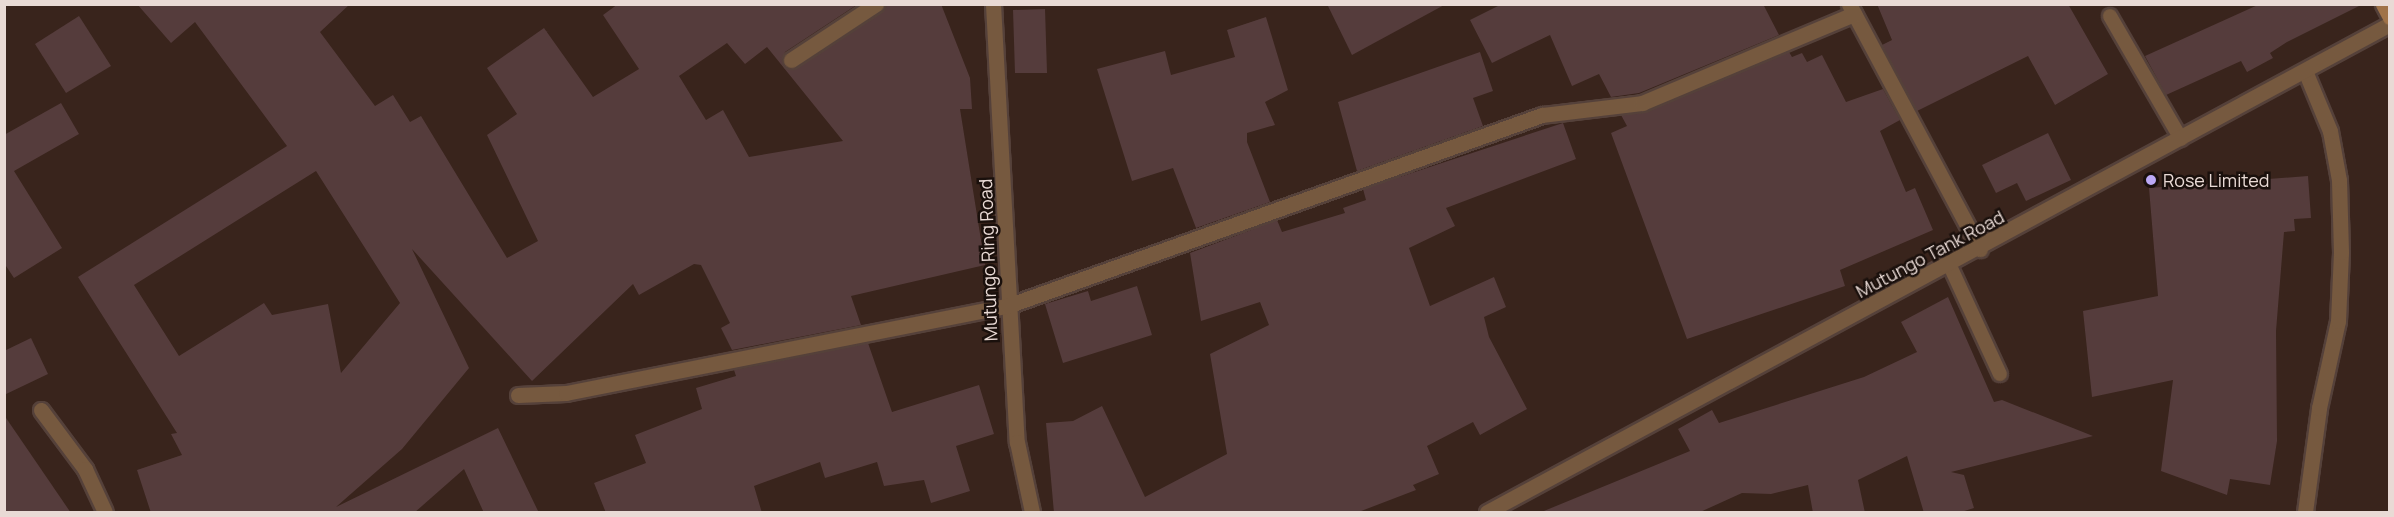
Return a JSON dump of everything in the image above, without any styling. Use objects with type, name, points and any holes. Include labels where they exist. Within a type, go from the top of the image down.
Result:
[{"type":"main road","points":[[2383,4],[2390,16]]},
{"type":"street","points":[[791,60],[876,4]]},
{"type":"street","name":"Mutungo Ring Road","points":[[993,4],[1002,100],[1007,306],[1017,442],[1032,513]]},
{"type":"street","points":[[518,395],[566,393],[1007,306],[1256,222],[1542,115],[1642,104],[1852,9],[1980,249]]},
{"type":"street","name":"Mutungo Tank Road","points":[[1487,513],[1950,266],[2390,24]]},
{"type":"street","points":[[2305,513],[2319,408],[2338,321],[2341,252],[2339,180],[2330,131],[2306,71]]},
{"type":"street","points":[[41,410],[85,469],[105,513]]},
{"type":"lane","points":[[2110,16],[2181,139]]},
{"type":"lane","points":[[1950,266],[2000,374]]},
{"type":"building","points":[[137,4],[350,4],[320,32],[375,106],[393,95],[410,122],[421,116],[507,258],[538,241],[487,135],[517,114],[487,68],[544,28],[593,97],[639,69],[603,15],[618,4],[858,4],[785,52],[783,65],[791,70],[886,4],[941,4],[970,78],[972,109],[960,109],[985,265],[851,296],[861,325],[732,350],[721,328],[730,323],[701,265],[694,264],[639,295],[633,284],[532,381],[412,249],[469,368],[402,449],[336,507],[498,428],[539,513],[484,513],[464,469],[414,513],[151,513],[137,470],[182,455],[171,434],[177,433],[78,277],[287,146],[195,22],[171,43]],"holes":[[[727,43],[745,64],[767,47],[843,141],[749,157],[723,110],[706,120],[679,76]],[[316,171],[400,303],[341,373],[328,304],[272,315],[264,303],[179,356],[134,285]]]},
{"type":"building","points":[[1327,4],[1446,4],[1352,55]]},
{"type":"building","points":[[1502,4],[1763,4],[1779,35],[1639,93],[1611,97],[1599,74],[1572,86],[1550,35],[1492,63],[1470,20]]},
{"type":"building","points":[[1877,4],[2068,4],[2108,74],[2055,105],[2028,56],[1917,111],[1882,45],[1892,40]]},
{"type":"building","points":[[2260,4],[2363,4],[2287,42],[2270,53],[2273,58],[2247,72],[2241,61],[2166,95],[2145,56]]},
{"type":"building","points":[[1045,9],[1047,73],[1015,73],[1013,10]]},
{"type":"building","points":[[79,16],[111,66],[66,93],[35,44]]},
{"type":"building","points":[[1266,17],[1288,90],[1265,102],[1275,125],[1247,133],[1247,142],[1270,202],[1196,228],[1173,168],[1132,181],[1097,69],[1165,51],[1171,75],[1235,57],[1227,30]]},
{"type":"building","points":[[1480,52],[1493,91],[1473,98],[1483,126],[1357,171],[1338,102]]},
{"type":"building","points":[[1789,52],[1792,57],[1802,53],[1807,62],[1822,55],[1846,102],[1883,89],[1900,120],[1880,131],[1906,192],[1915,188],[1933,230],[1840,270],[1845,286],[1687,339],[1611,133],[1627,126],[1621,115],[1646,112]]},
{"type":"building","points":[[61,103],[79,134],[14,171],[62,248],[14,278],[4,263],[4,135]]},
{"type":"building","points":[[1563,123],[1576,159],[1446,208],[1455,226],[1409,248],[1430,306],[1494,277],[1506,307],[1484,317],[1489,337],[1527,409],[1480,435],[1473,422],[1427,446],[1439,474],[1413,485],[1416,490],[1356,513],[1054,513],[1046,423],[1073,421],[1102,406],[1145,497],[1227,454],[1210,354],[1269,325],[1260,302],[1201,321],[1190,253],[1277,220],[1282,232],[1345,213],[1343,208],[1366,200],[1363,189]]},
{"type":"building","points":[[2048,133],[2071,180],[2026,201],[2017,183],[1996,193],[1982,165]]},
{"type":"building","points":[[2308,176],[2311,218],[2294,219],[2295,231],[2284,232],[2276,331],[2277,441],[2270,485],[2230,479],[2227,495],[2161,471],[2173,380],[2092,397],[2083,311],[2158,296],[2149,188]]},
{"type":"building","points":[[1137,286],[1152,335],[1063,363],[1045,304],[1088,291],[1091,301]]},
{"type":"building","points":[[1948,297],[1994,402],[2002,400],[2093,436],[1951,472],[1964,475],[1974,508],[1958,513],[1924,513],[1907,456],[1858,480],[1865,513],[1813,513],[1808,485],[1771,494],[1742,493],[1698,513],[1539,513],[1690,451],[1678,429],[1712,410],[1719,423],[1864,377],[1917,352],[1901,322]]},
{"type":"building","points":[[31,338],[48,374],[4,395],[4,351]]},
{"type":"building","points":[[868,343],[892,412],[979,385],[994,434],[956,446],[970,491],[931,503],[924,480],[884,486],[877,462],[825,478],[820,462],[754,486],[762,513],[606,513],[594,483],[646,463],[635,435],[702,409],[696,388],[736,376],[734,370]]},
{"type":"building","points":[[4,415],[71,513],[4,513]]},
{"type":"place","name":"Rose Limited","points":[[2151,180]]}]
